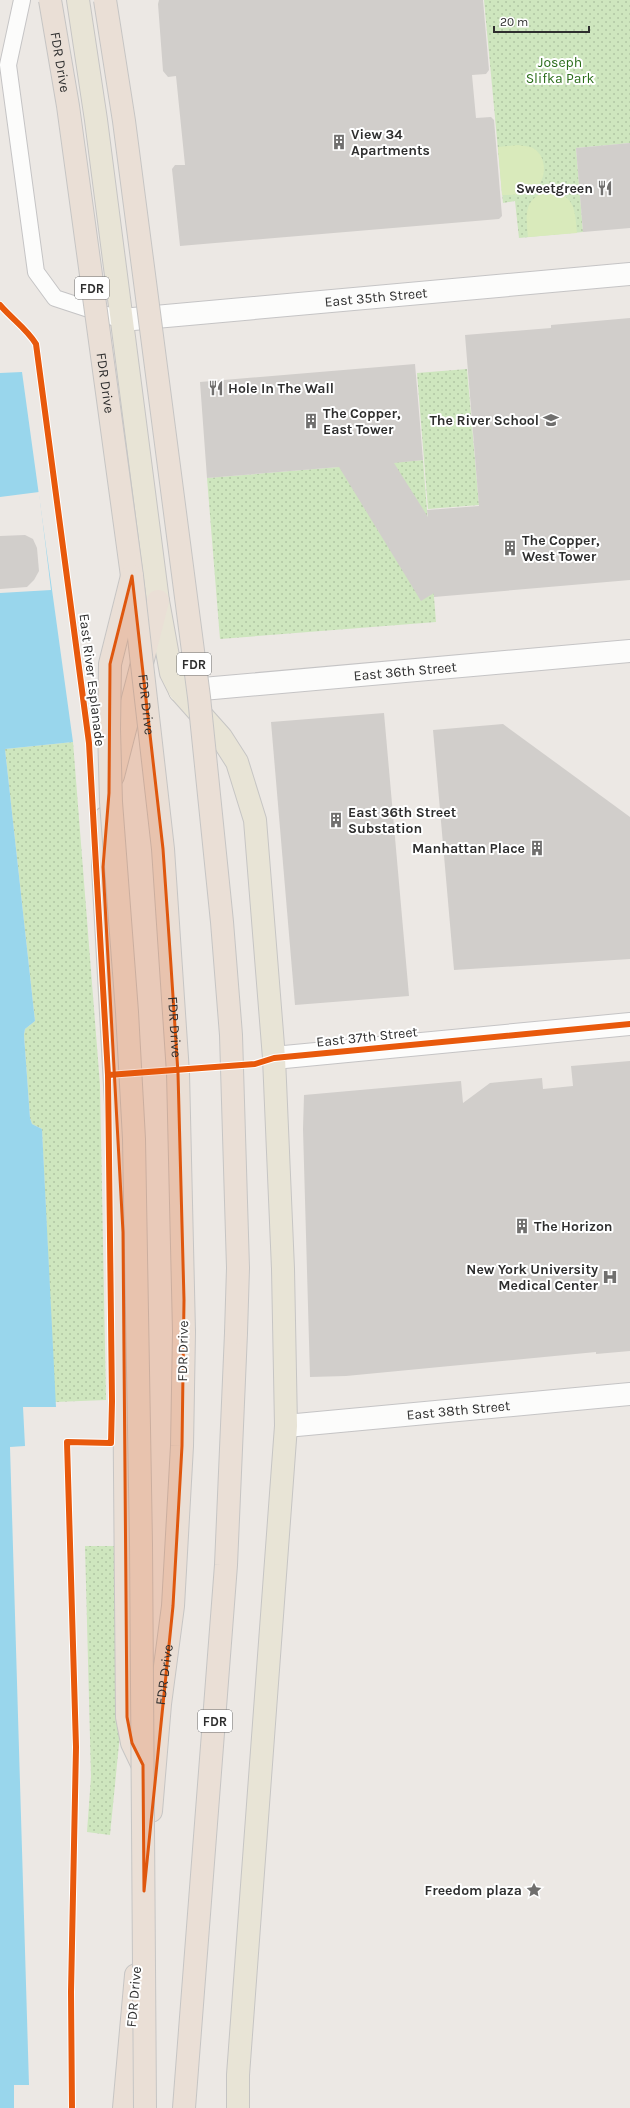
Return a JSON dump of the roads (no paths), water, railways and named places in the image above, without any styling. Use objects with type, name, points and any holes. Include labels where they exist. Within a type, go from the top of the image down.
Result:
[{"type":"highway","name":"FDR Drive","points":[[50,0],[68,106],[132,576],[162,849],[179,1089],[184,1332],[182,1446],[173,1606],[160,1704],[124,2108]]},
{"type":"highway","name":"FDR","points":[[105,0],[124,121],[196,673],[218,876],[231,1035],[238,1268],[226,1564],[184,2108]]},
{"type":"highway","points":[[132,576],[110,664],[109,730],[111,802],[127,1012],[134,1139],[141,1568],[145,2108]]},
{"type":"highway","points":[[153,1784],[132,1743],[127,1717],[123,1232],[104,843],[109,793],[158,601]]},
{"type":"main road","name":"FDR Drive","points":[[78,0],[96,120],[158,601],[171,673],[180,691],[221,737],[237,762],[255,820],[274,1058],[283,1269],[286,1426],[239,2068],[238,2108]]},
{"type":"street","name":"East 35th Street","points":[[122,320],[630,274]]},
{"type":"street","name":"East 36th Street","points":[[180,691],[630,650]]},
{"type":"street","name":"East 37th Street","points":[[274,1058],[630,1024]]},
{"type":"street","name":"East 38th Street","points":[[286,1426],[630,1394]]},
{"type":"lane","points":[[22,0],[8,65],[36,272],[55,298],[122,320]]},
{"type":"water","points":[[22,372],[73,742],[5,749],[35,1021],[25,1029],[24,1035],[30,1118],[32,1124],[42,1129],[56,1407],[23,1407],[25,1446],[10,1447],[29,2085],[14,2085],[14,2108],[0,2108],[0,373]]},
{"type":"place","name":"View 34 Apartments","points":[[339,142]]},
{"type":"place","name":"Sweetgreen","points":[[605,188]]},
{"type":"place","name":"Hole In The Wall","points":[[216,388]]},
{"type":"place","name":"The River School","points":[[551,420]]},
{"type":"place","name":"The Copper, East Tower","points":[[311,421]]},
{"type":"place","name":"The Copper, West Tower","points":[[510,548]]},
{"type":"place","name":"East 36th Street Substation","points":[[336,820]]},
{"type":"place","name":"Manhattan Place","points":[[537,848]]},
{"type":"place","name":"The Horizon","points":[[522,1226]]},
{"type":"place","name":"New York University Medical Center","points":[[610,1277]]},
{"type":"place","name":"Freedom plaza","points":[[534,1890]]},
{"type":"park label","name":"Joseph Slifka Park","points":[[560,70]]}]
